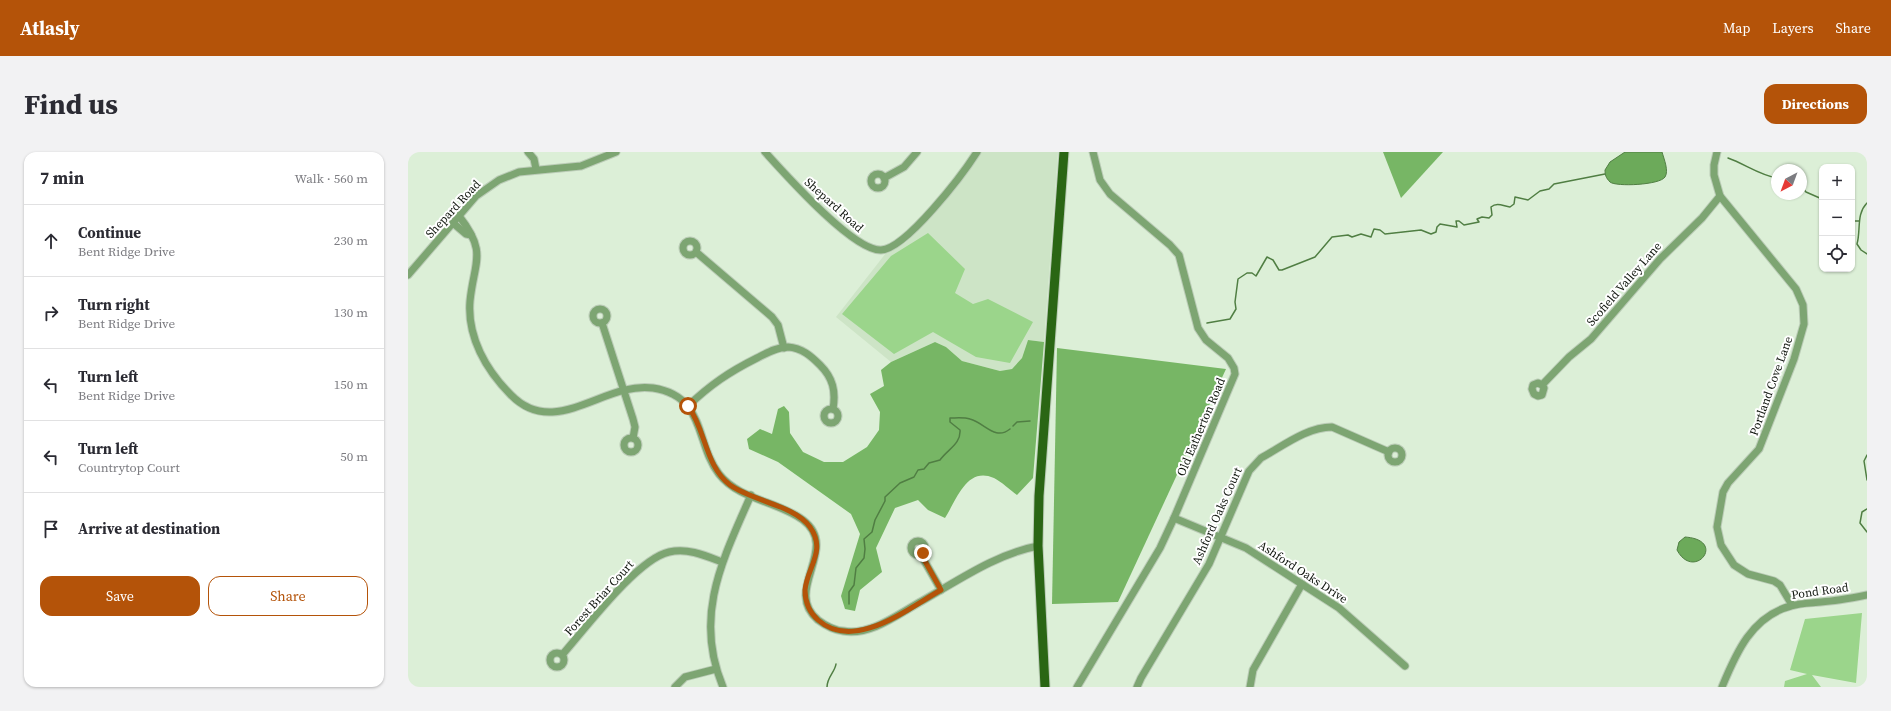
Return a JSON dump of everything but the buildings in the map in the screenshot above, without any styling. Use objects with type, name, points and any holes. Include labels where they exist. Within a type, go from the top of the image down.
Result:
[{"type":"main road","points":[[1045,687],[1038,546],[1040,473],[1064,152]]},
{"type":"street","points":[[528,152],[534,159],[536,169]]},
{"type":"street","name":"Shepard Road","points":[[408,275],[476,196],[495,182],[513,173],[536,169],[581,166],[616,152]]},
{"type":"street","name":"Shepard Road","points":[[764,152],[796,186],[853,239],[870,249],[881,250],[896,245],[914,230],[977,152]]},
{"type":"street","points":[[884,178],[904,167],[917,152]]},
{"type":"street","name":"Old Eatherton Road","points":[[1077,687],[1160,548],[1234,379],[1234,368],[1224,353],[1201,334],[1196,321],[1179,256],[1170,245],[1110,194],[1100,180],[1093,152]]},
{"type":"street","name":"Portland Cove Lane","points":[[1717,152],[1714,165],[1714,176],[1720,196],[1796,289],[1803,305],[1804,324],[1794,359],[1766,434],[1759,449],[1728,483],[1723,492],[1716,527],[1721,545],[1734,564],[1748,574],[1774,581],[1780,585],[1792,605]]},
{"type":"street","name":"Scofield Valley Lane","points":[[1542,385],[1569,357],[1591,339],[1660,259],[1702,218],[1720,196]]},
{"type":"street","points":[[459,216],[470,230],[478,252],[470,302],[474,338],[486,364],[510,394],[528,408],[535,411],[552,412],[559,412],[624,391],[641,388],[663,390],[676,396],[688,406],[695,416],[712,461],[720,475],[730,485],[802,519],[812,531],[817,550],[816,558],[807,579],[806,599],[813,616],[829,628],[850,632],[874,627],[1009,554],[1038,546]]},
{"type":"street","points":[[453,223],[466,234],[471,235]]},
{"type":"street","points":[[696,252],[772,316],[778,325],[784,348]]},
{"type":"street","points":[[602,323],[633,419],[635,427],[633,438]]},
{"type":"street","points":[[688,406],[708,387],[729,372],[773,350],[784,348],[799,350],[806,353],[826,371],[834,389],[835,396],[833,409]]},
{"type":"street","name":"Ashford Oaks Court","points":[[1137,687],[1208,564],[1249,471],[1255,463],[1261,458],[1311,430],[1324,427],[1332,427],[1389,452]]},
{"type":"street","points":[[723,687],[716,669],[710,626],[715,584],[722,562],[751,495]]},
{"type":"street","name":"Ashford Oaks Drive","points":[[1174,518],[1246,548],[1339,608],[1405,666]]},
{"type":"street","name":"Forest Briar Court","points":[[562,655],[635,573],[650,560],[668,552],[688,551],[700,553],[722,562]]},
{"type":"street","points":[[921,554],[941,590]]},
{"type":"street","points":[[1250,687],[1253,670],[1302,584]]},
{"type":"street","name":"Pond Road","points":[[1722,687],[1733,661],[1752,630],[1768,614],[1792,605],[1844,600],[1867,595]]},
{"type":"street","points":[[675,687],[685,677],[716,669]]},
{"type":"shaded area","points":[[980,152],[1058,152],[1044,342],[1028,340],[1022,358],[1012,369],[1000,371],[962,361],[946,347],[935,342],[891,362],[836,317],[886,253],[905,243],[919,229]]},
{"type":"shaded area","points":[[1383,152],[1443,152],[1401,198]]},
{"type":"shaded area","points":[[1625,152],[1662,152],[1666,168],[1665,177],[1655,182],[1629,185],[1614,184],[1610,182],[1606,176],[1605,170],[1610,162]]},
{"type":"shaded area","points":[[928,233],[965,269],[955,293],[973,304],[988,299],[1033,322],[1010,363],[976,357],[933,332],[894,354],[842,314],[891,256]]},
{"type":"shaded area","points":[[1028,340],[1044,342],[1033,478],[1017,495],[994,478],[985,475],[970,480],[964,486],[945,518],[928,510],[918,500],[895,508],[876,548],[882,572],[860,590],[855,611],[845,609],[841,596],[860,534],[851,514],[778,462],[749,449],[747,439],[760,429],[772,434],[778,409],[784,406],[789,412],[790,433],[803,452],[824,462],[843,462],[867,447],[879,430],[880,412],[870,394],[884,386],[881,370],[891,362],[935,342],[946,347],[962,361],[1000,371],[1012,369],[1022,358]]},
{"type":"shaded area","points":[[1057,348],[1226,369],[1118,602],[1052,604]]},
{"type":"shaded area","points":[[1685,537],[1698,540],[1704,545],[1706,551],[1704,557],[1698,561],[1691,562],[1684,559],[1677,550],[1679,542]]},
{"type":"shaded area","points":[[1862,613],[1856,683],[1812,675],[1821,687],[1784,687],[1785,681],[1807,674],[1790,670],[1805,619]]},
{"type":"waterway","points":[[1728,158],[1771,177]]},
{"type":"waterway","points":[[1207,323],[1230,319],[1236,309],[1235,302],[1238,279],[1247,273],[1252,273],[1256,276],[1267,257],[1273,260],[1279,270],[1282,270],[1315,257],[1332,237],[1348,235],[1352,237],[1361,234],[1371,237],[1374,229],[1380,230],[1385,234],[1421,230],[1431,234],[1436,232],[1437,227],[1440,224],[1457,227],[1456,221],[1459,221],[1464,225],[1479,222],[1477,219],[1482,217],[1489,218],[1492,215],[1491,207],[1498,205],[1510,207],[1514,204],[1515,197],[1528,200],[1540,191],[1549,189],[1554,184],[1605,174]]},
{"type":"waterway","points":[[1807,192],[1819,198]]},
{"type":"waterway","points":[[1867,203],[1861,212],[1857,244],[1861,250],[1867,254]]},
{"type":"waterway","points":[[849,604],[849,592],[854,585],[856,568],[864,558],[864,539],[872,532],[875,520],[885,501],[885,497],[900,483],[914,477],[918,470],[924,469],[929,463],[940,460],[956,443],[960,435],[960,430],[950,422],[950,418],[970,419],[990,430],[1000,433],[1010,429]]},
{"type":"waterway","points":[[1013,426],[1017,422],[1030,421]]},
{"type":"waterway","points":[[1867,455],[1864,461],[1867,480]]},
{"type":"waterway","points":[[1867,509],[1862,512],[1860,523],[1867,532]]},
{"type":"waterway","points":[[827,687],[828,680],[836,664]]},
{"type":"route","points":[[688,406],[695,416],[714,466],[720,475],[730,485],[737,489],[802,519],[812,531],[816,540],[817,550],[816,558],[807,579],[805,590],[806,599],[808,608],[813,616],[829,628],[850,632],[863,631],[874,627],[941,590],[921,554],[923,553]]}]
